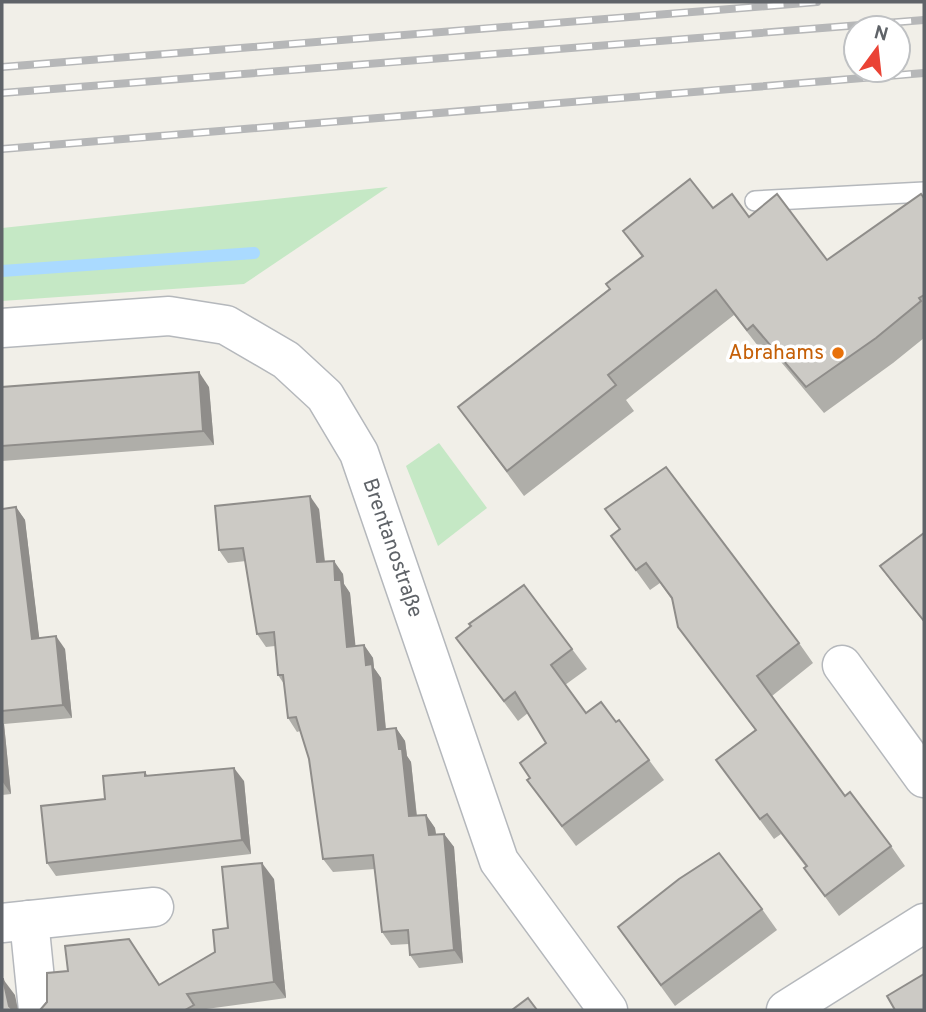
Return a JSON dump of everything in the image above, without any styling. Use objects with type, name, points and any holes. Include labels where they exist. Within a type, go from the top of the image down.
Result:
[{"type":"street","name":"Brentanostraße","points":[[2,328],[169,316],[226,325],[286,360],[326,396],[359,453],[499,861],[608,1010]]},
{"type":"street","points":[[842,665],[924,778]]},
{"type":"street","points":[[38,1010],[15,921],[154,907]]},
{"type":"street","points":[[786,1010],[833,998],[924,923]]},
{"type":"lane","points":[[755,201],[924,192]]},
{"type":"green space","points":[[388,187],[244,284],[2,301],[2,228]]},
{"type":"green space","points":[[439,443],[487,508],[438,546],[406,466]]},
{"type":"building","points":[[690,179],[713,208],[732,194],[749,217],[777,194],[827,260],[921,194],[924,198],[924,295],[919,298],[921,301],[876,338],[806,387],[753,325],[747,330],[716,290],[608,375],[616,385],[507,471],[458,407],[610,289],[606,284],[643,256],[623,231]]},
{"type":"building","points":[[199,372],[203,431],[2,446],[2,387]]},
{"type":"building","points":[[666,467],[799,643],[757,676],[845,796],[850,792],[891,846],[825,896],[804,868],[807,866],[767,814],[760,819],[716,760],[756,730],[678,627],[672,598],[646,563],[636,570],[611,536],[620,529],[605,509]]},
{"type":"building","points":[[310,496],[317,562],[334,561],[335,580],[341,580],[347,647],[364,645],[366,665],[372,664],[378,730],[396,728],[399,749],[402,749],[409,816],[426,815],[429,835],[444,834],[454,950],[410,955],[408,930],[382,932],[373,855],[323,859],[309,759],[296,717],[288,718],[283,675],[278,675],[274,632],[257,634],[243,548],[219,550],[215,506]]},
{"type":"building","points":[[16,507],[32,639],[56,636],[63,705],[2,711],[2,509]]},
{"type":"building","points":[[924,533],[924,621],[880,566]]},
{"type":"building","points":[[524,585],[572,649],[551,665],[586,713],[601,702],[616,722],[619,720],[649,760],[562,826],[527,780],[530,778],[520,763],[546,743],[515,692],[504,701],[456,638],[471,626],[469,624]]},
{"type":"building","points":[[234,768],[242,840],[47,863],[41,806],[105,799],[103,776],[145,772],[145,776]]},
{"type":"building","points":[[719,853],[762,909],[661,985],[618,927],[679,879]]},
{"type":"building","points":[[262,863],[274,982],[187,994],[194,1005],[185,1010],[40,1010],[47,1002],[47,973],[68,971],[65,946],[129,939],[159,985],[215,952],[213,930],[228,928],[222,867]]},
{"type":"building","points":[[924,974],[924,1010],[895,1010],[887,996]]},
{"type":"building","points":[[2,979],[9,1006],[13,1010],[2,1010]]},
{"type":"building","points":[[528,998],[537,1010],[512,1010]]},
{"type":"waterway","points":[[2,271],[254,253]]},
{"type":"railway","points":[[2,67],[817,2]]},
{"type":"railway","points":[[2,93],[924,20]]},
{"type":"railway","points":[[2,149],[924,73]]},
{"type":"place","name":"Abrahams","points":[[838,353]]}]
